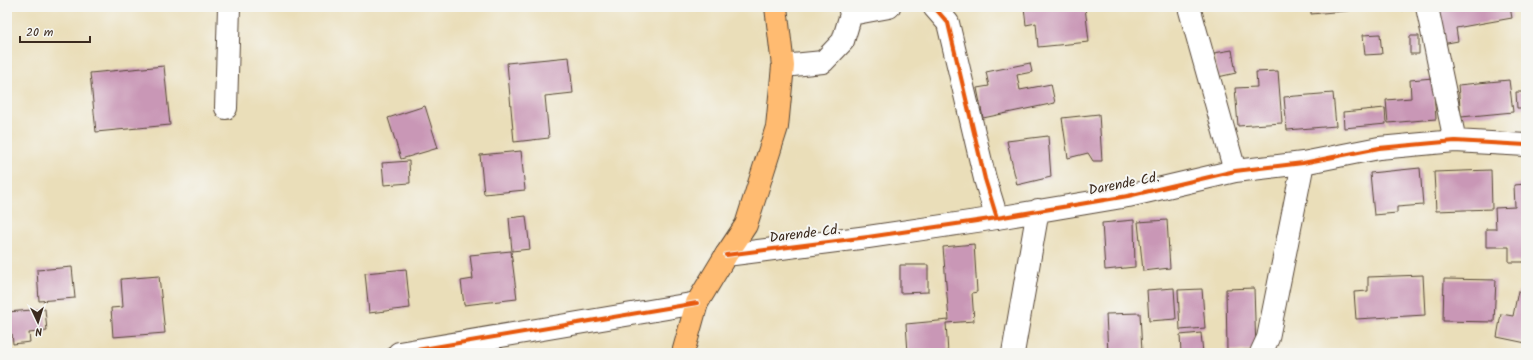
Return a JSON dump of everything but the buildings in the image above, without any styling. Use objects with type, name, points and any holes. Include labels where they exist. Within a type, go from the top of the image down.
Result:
[{"type":"main road","points":[[683,353],[698,303],[726,255],[746,225],[777,128],[784,66],[776,7]]},
{"type":"street","points":[[226,108],[228,7]]},
{"type":"street","points":[[784,66],[823,62],[843,41],[850,10],[889,7]]},
{"type":"street","points":[[934,7],[948,23],[985,179],[997,218]]},
{"type":"street","points":[[1189,7],[1235,171]]},
{"type":"street","points":[[1427,7],[1455,141]]},
{"type":"street","name":"Darende Cd.","points":[[726,255],[868,238],[997,218],[1128,196],[1235,171],[1303,162],[1379,148],[1455,141],[1526,145]]},
{"type":"street","points":[[1261,353],[1268,338],[1303,162]]},
{"type":"street","points":[[1014,353],[1038,210]]},
{"type":"street","points":[[399,353],[698,303]]},
{"type":"cycle path","points":[[934,7],[948,23],[985,179],[997,218]]},
{"type":"cycle path","points":[[726,255],[868,237],[997,218],[1128,196],[1235,171],[1303,163],[1379,148],[1455,141],[1526,145]]},
{"type":"cycle path","points":[[399,353],[697,303]]}]
